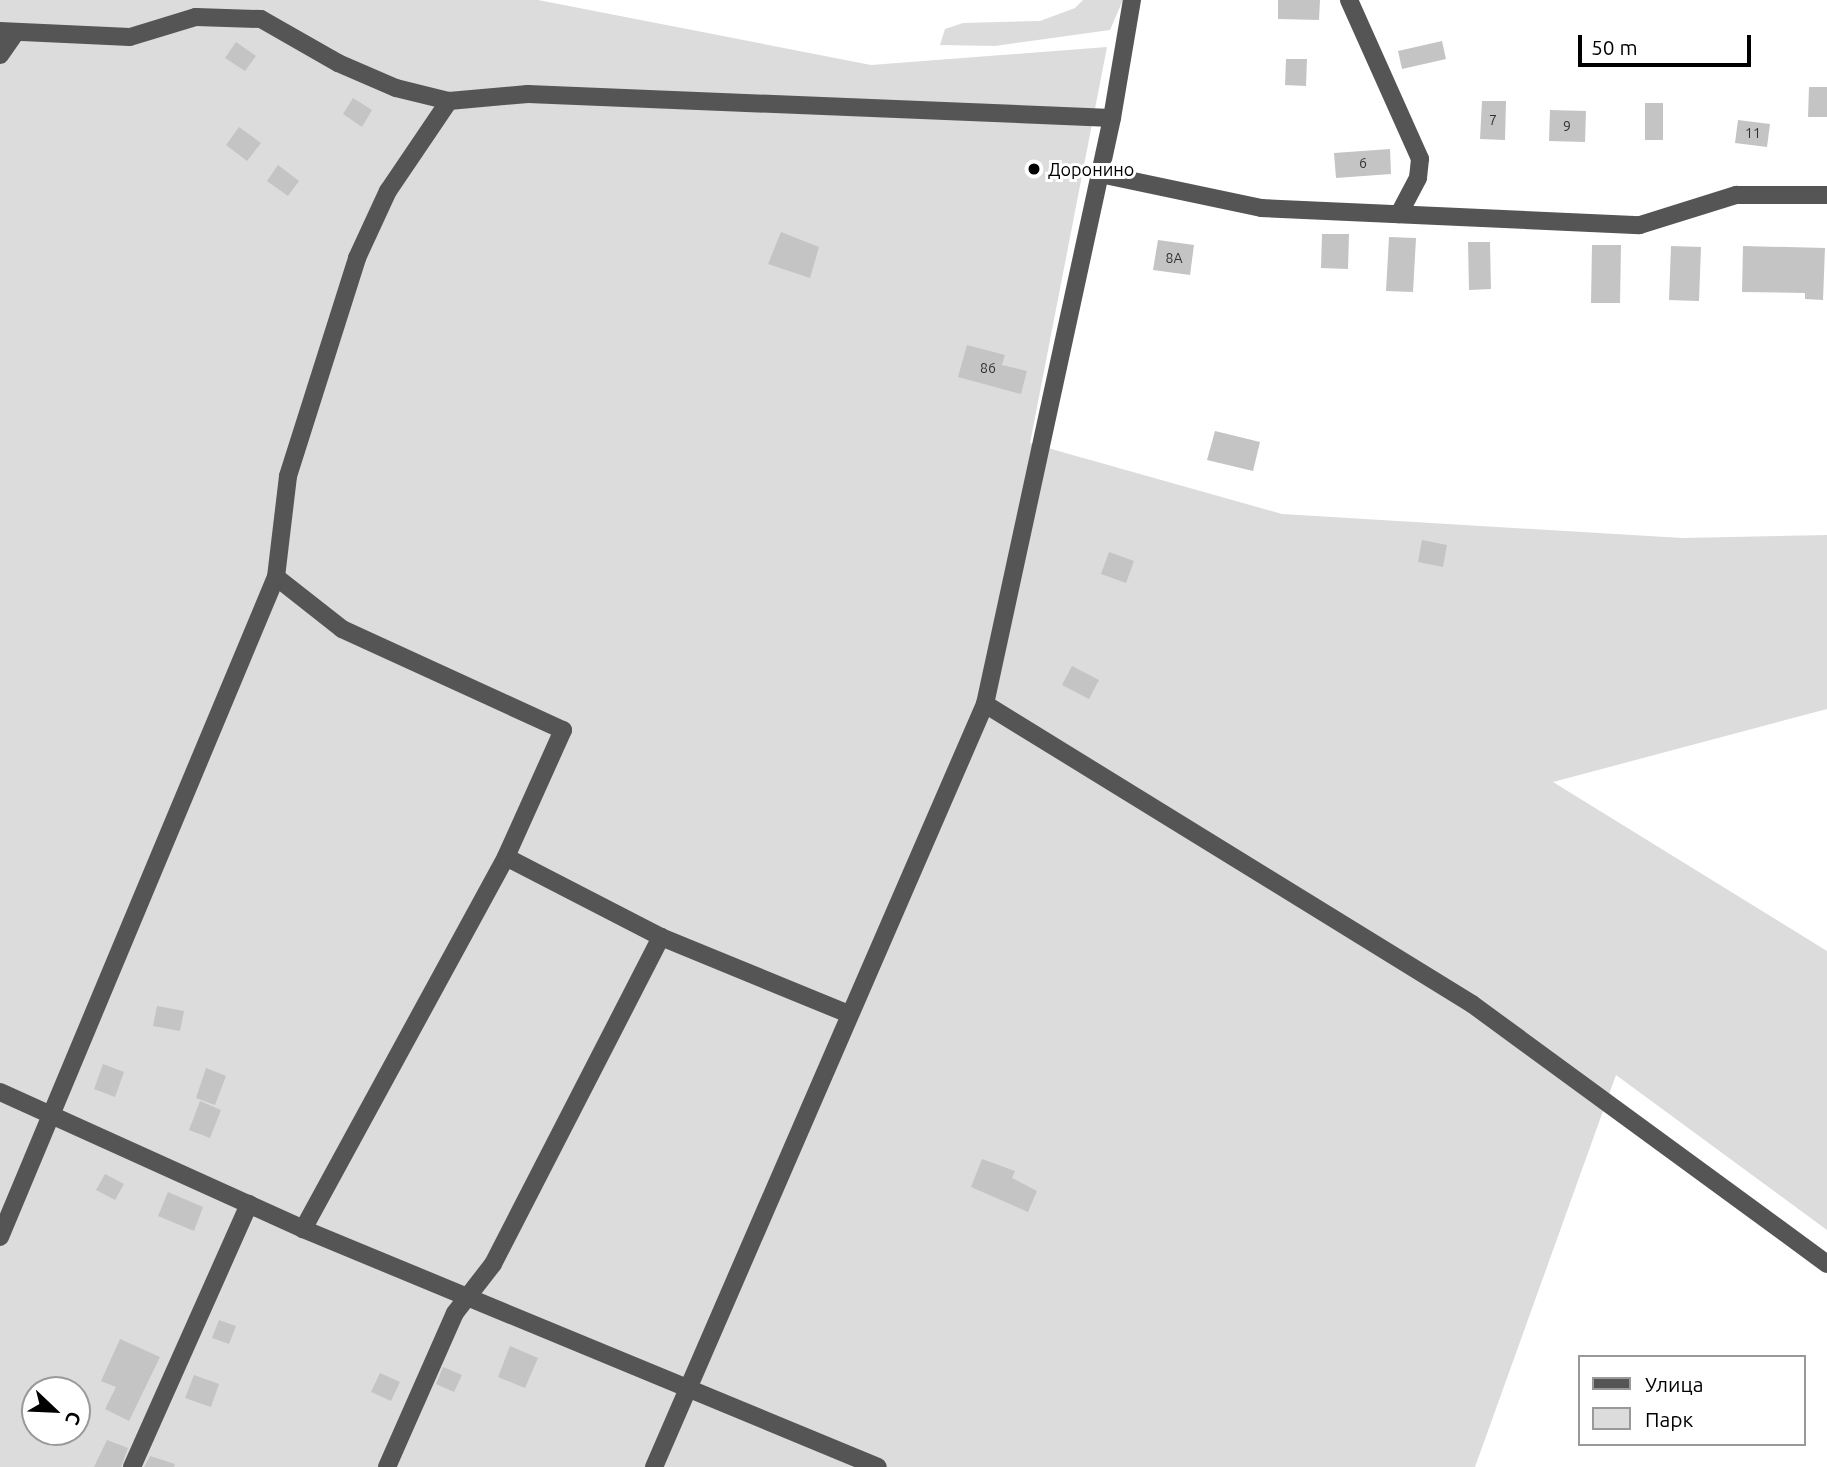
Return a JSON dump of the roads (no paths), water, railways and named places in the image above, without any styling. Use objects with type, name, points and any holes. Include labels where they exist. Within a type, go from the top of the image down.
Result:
[{"type":"street","points":[[654,1467],[985,704],[1112,118],[1132,0]]},
{"type":"street","points":[[1349,0],[1420,159],[1418,178],[1399,214]]},
{"type":"street","points":[[0,55],[7,33],[130,37],[196,17],[261,19],[338,63],[396,88],[449,101],[528,94],[1112,118]]},
{"type":"street","points":[[0,1237],[276,578],[288,476],[357,258],[388,191],[449,101]]},
{"type":"street","points":[[1100,174],[1261,208],[1640,225],[1735,195],[1827,195]]},
{"type":"street","points":[[276,578],[342,629],[563,730],[506,857],[303,1229]]},
{"type":"street","points":[[985,704],[1472,1004],[1827,1264]]},
{"type":"street","points":[[506,857],[661,937],[849,1014]]},
{"type":"street","points":[[387,1467],[455,1313],[493,1264],[661,937]]},
{"type":"street","points":[[0,1092],[52,1118],[303,1229],[878,1467]]},
{"type":"street","points":[[132,1467],[250,1204]]},
{"type":"place","name":"Доронино","points":[[1034,169]]}]
